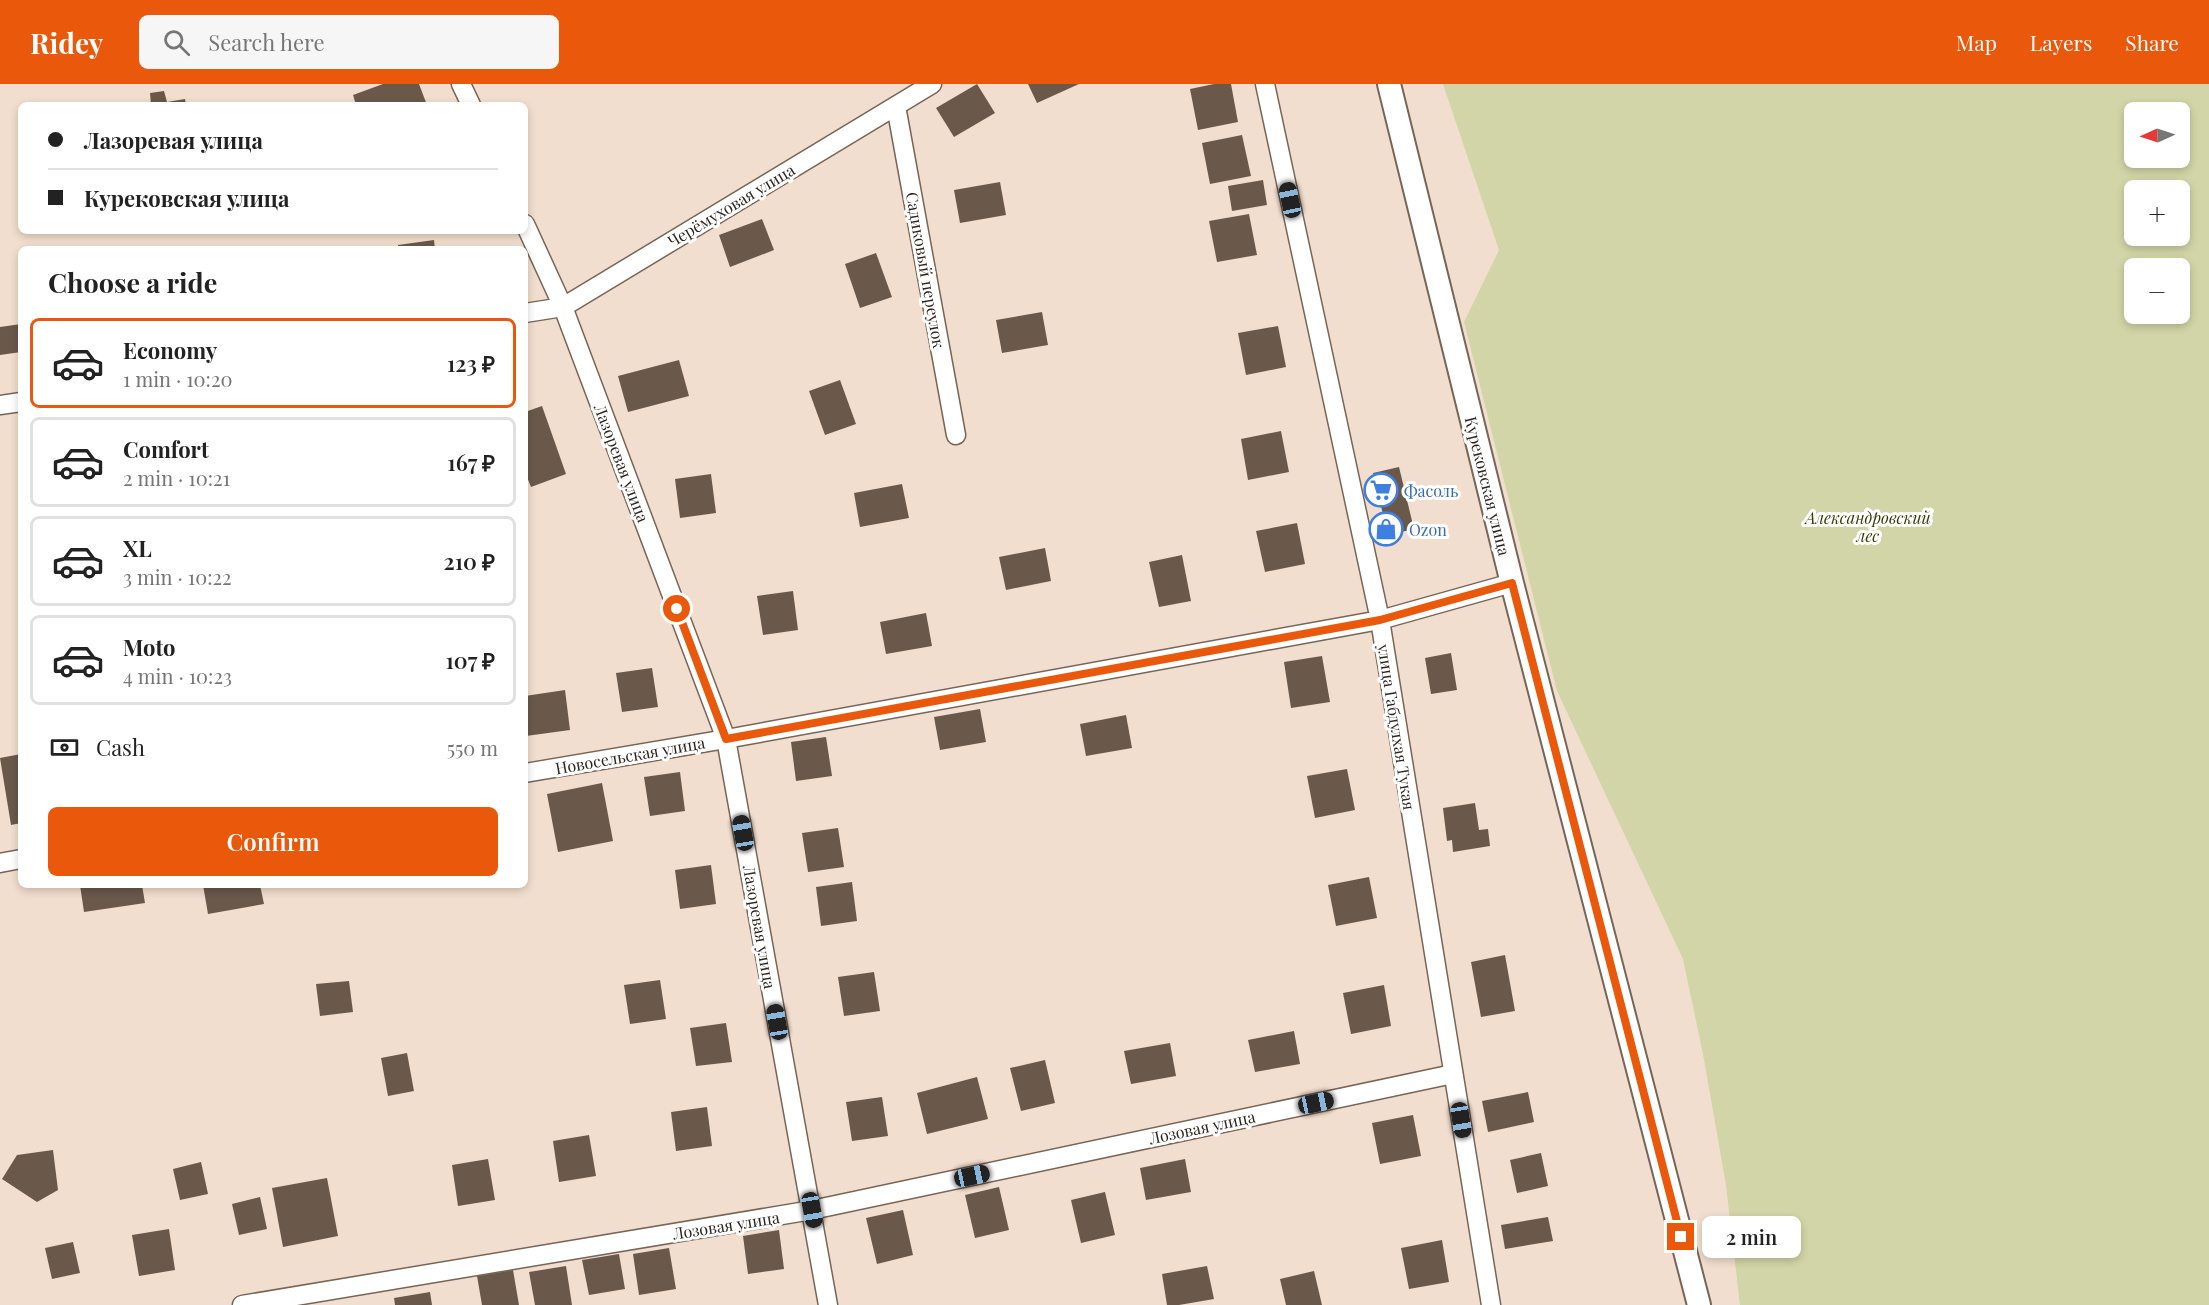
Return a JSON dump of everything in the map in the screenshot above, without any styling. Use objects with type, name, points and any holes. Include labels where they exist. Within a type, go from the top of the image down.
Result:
[{"type":"street","points":[[461,84],[470,102]]},
{"type":"street","name":"Черёмуховая улица","points":[[528,313],[562,307],[932,84]]},
{"type":"street","name":"улица Габдулхая Тукая","points":[[1265,84],[1380,620],[1491,1305]]},
{"type":"street","name":"Курековская улица","points":[[1389,84],[1512,583],[1699,1305]]},
{"type":"street","name":"Садиковый переулок","points":[[896,106],[956,435]]},
{"type":"street","name":"Лазоревая улица","points":[[528,231],[562,307],[726,739],[828,1305]]},
{"type":"street","points":[[0,405],[18,402]]},
{"type":"street","name":"Новосельская улица","points":[[528,772],[726,739],[1380,620],[1512,583]]},
{"type":"street","points":[[0,863],[18,860]]},
{"type":"street","name":"Лозовая улица","points":[[242,1305],[812,1210],[1453,1074]]},
{"type":"green space","name":"Александровский лес","points":[[1443,84],[2209,84],[2209,1305],[1740,1305],[1726,1185],[1703,1054],[1683,959],[1557,691],[1464,322],[1499,250]]},
{"type":"building","points":[[383,84],[419,84],[426,102],[355,102],[353,95]]},
{"type":"building","points":[[977,84],[995,113],[954,137],[936,108]]},
{"type":"building","points":[[1028,84],[1079,84],[1037,103]]},
{"type":"building","points":[[1214,84],[1231,84],[1238,122],[1198,130],[1190,89]]},
{"type":"building","points":[[164,91],[167,102],[151,102],[150,93]]},
{"type":"building","points":[[185,99],[186,102],[167,102]]},
{"type":"building","points":[[1242,135],[1251,176],[1210,184],[1202,143]]},
{"type":"building","points":[[1263,180],[1267,205],[1232,211],[1228,186]]},
{"type":"building","points":[[1000,182],[1006,215],[960,223],[954,190]]},
{"type":"building","points":[[1249,214],[1257,255],[1217,262],[1209,221]]},
{"type":"building","points":[[762,219],[774,250],[730,267],[719,235]]},
{"type":"building","points":[[434,240],[435,246],[398,246]]},
{"type":"building","points":[[876,253],[892,297],[860,308],[845,264]]},
{"type":"building","points":[[1042,312],[1048,345],[1002,353],[996,320]]},
{"type":"building","points":[[18,324],[18,352],[0,355],[0,327]]},
{"type":"building","points":[[1278,326],[1286,367],[1246,375],[1238,333]]},
{"type":"building","points":[[679,360],[689,396],[628,412],[618,376]]},
{"type":"building","points":[[840,380],[856,424],[825,435],[809,391]]},
{"type":"building","points":[[542,406],[566,474],[531,487],[528,480],[528,411]]},
{"type":"building","points":[[1281,431],[1289,472],[1248,480],[1241,439]]},
{"type":"building","points":[[1399,467],[1414,529],[1388,535],[1373,473]]},
{"type":"building","points":[[711,474],[716,513],[680,518],[675,479]]},
{"type":"building","points":[[902,484],[909,518],[860,527],[854,493]]},
{"type":"building","points":[[1297,523],[1305,564],[1265,572],[1256,531]]},
{"type":"building","points":[[1045,548],[1051,581],[1006,590],[999,557]]},
{"type":"building","points":[[1182,555],[1191,601],[1159,607],[1149,562]]},
{"type":"building","points":[[793,591],[798,630],[763,635],[757,596]]},
{"type":"building","points":[[926,613],[932,646],[886,654],[880,622]]},
{"type":"building","points":[[1451,653],[1457,690],[1431,694],[1425,658]]},
{"type":"building","points":[[1322,656],[1330,702],[1291,708],[1284,662]]},
{"type":"building","points":[[652,668],[658,707],[622,712],[616,673]]},
{"type":"building","points":[[565,690],[570,730],[528,736],[528,696]]},
{"type":"building","points":[[980,709],[986,742],[940,750],[934,717]]},
{"type":"building","points":[[1126,715],[1132,748],[1086,756],[1080,724]]},
{"type":"building","points":[[826,737],[832,776],[796,781],[791,742]]},
{"type":"building","points":[[18,755],[18,824],[11,825],[0,758]]},
{"type":"building","points":[[1347,769],[1355,810],[1315,818],[1307,776]]},
{"type":"building","points":[[680,772],[685,811],[650,816],[644,777]]},
{"type":"building","points":[[602,783],[613,841],[558,852],[547,794]]},
{"type":"building","points":[[1475,803],[1479,830],[1488,829],[1490,846],[1453,852],[1452,840],[1447,841],[1443,808]]},
{"type":"building","points":[[838,828],[844,867],[808,872],[802,833]]},
{"type":"building","points":[[711,865],[716,904],[680,909],[675,870]]},
{"type":"building","points":[[1369,877],[1377,918],[1336,926],[1328,885]]},
{"type":"building","points":[[852,882],[857,921],[821,926],[816,887]]},
{"type":"building","points":[[80,888],[142,888],[145,903],[84,912]]},
{"type":"building","points":[[204,888],[261,888],[264,904],[208,914]]},
{"type":"building","points":[[1505,955],[1515,1011],[1481,1017],[1471,962]]},
{"type":"building","points":[[874,972],[880,1011],[844,1016],[838,977]]},
{"type":"building","points":[[660,980],[666,1019],[630,1024],[624,985]]},
{"type":"building","points":[[349,981],[353,1012],[320,1016],[316,984]]},
{"type":"building","points":[[1384,985],[1391,1026],[1351,1034],[1343,993]]},
{"type":"building","points":[[726,1023],[732,1062],[696,1066],[690,1028]]},
{"type":"building","points":[[1294,1031],[1300,1064],[1255,1072],[1248,1040]]},
{"type":"building","points":[[1170,1043],[1176,1076],[1131,1084],[1124,1051]]},
{"type":"building","points":[[407,1053],[414,1091],[388,1096],[381,1058]]},
{"type":"building","points":[[1045,1060],[1055,1103],[1021,1111],[1010,1068]]},
{"type":"building","points":[[977,1077],[988,1119],[927,1134],[917,1093]]},
{"type":"building","points":[[1528,1092],[1534,1122],[1488,1132],[1482,1101]]},
{"type":"building","points":[[882,1097],[888,1136],[852,1141],[846,1102]]},
{"type":"building","points":[[707,1107],[712,1146],[676,1151],[671,1112]]},
{"type":"building","points":[[1413,1115],[1421,1156],[1380,1164],[1372,1123]]},
{"type":"building","points":[[589,1135],[596,1176],[559,1182],[553,1141]]},
{"type":"building","points":[[53,1150],[58,1190],[37,1202],[2,1179],[17,1155]]},
{"type":"building","points":[[1541,1153],[1548,1186],[1517,1193],[1510,1160]]},
{"type":"building","points":[[488,1159],[495,1200],[458,1206],[452,1165]]},
{"type":"building","points":[[1185,1159],[1191,1192],[1146,1200],[1140,1168]]},
{"type":"building","points":[[201,1162],[208,1194],[180,1200],[173,1169]]},
{"type":"building","points":[[327,1178],[338,1236],[283,1247],[272,1188]]},
{"type":"building","points":[[999,1187],[1009,1230],[975,1238],[965,1195]]},
{"type":"building","points":[[1105,1192],[1115,1235],[1081,1243],[1071,1200]]},
{"type":"building","points":[[260,1197],[267,1229],[239,1235],[232,1204]]},
{"type":"building","points":[[903,1210],[913,1255],[877,1264],[866,1218]]},
{"type":"building","points":[[1548,1217],[1553,1241],[1505,1249],[1501,1225]]},
{"type":"building","points":[[169,1229],[175,1270],[139,1276],[132,1235]]},
{"type":"building","points":[[779,1230],[784,1269],[748,1274],[743,1236]]},
{"type":"building","points":[[1442,1240],[1449,1282],[1409,1289],[1401,1248]]},
{"type":"building","points":[[73,1242],[80,1273],[52,1279],[45,1248]]},
{"type":"building","points":[[669,1248],[676,1289],[639,1295],[633,1254]]},
{"type":"building","points":[[619,1254],[625,1289],[589,1295],[582,1260]]},
{"type":"building","points":[[566,1266],[572,1305],[535,1305],[529,1272]]},
{"type":"building","points":[[1207,1266],[1214,1299],[1167,1305],[1162,1274]]},
{"type":"building","points":[[513,1270],[519,1305],[482,1305],[477,1276]]},
{"type":"building","points":[[1314,1271],[1322,1305],[1286,1305],[1280,1279]]},
{"type":"building","points":[[430,1292],[432,1305],[395,1305],[394,1298]]},
{"type":"place","name":"Фасоль","points":[[1381,490]]},
{"type":"place","name":"Ozon","points":[[1386,529]]},
{"type":"route","points":[[677,609],[726,739],[1380,620],[1512,583],[1681,1237]]}]
